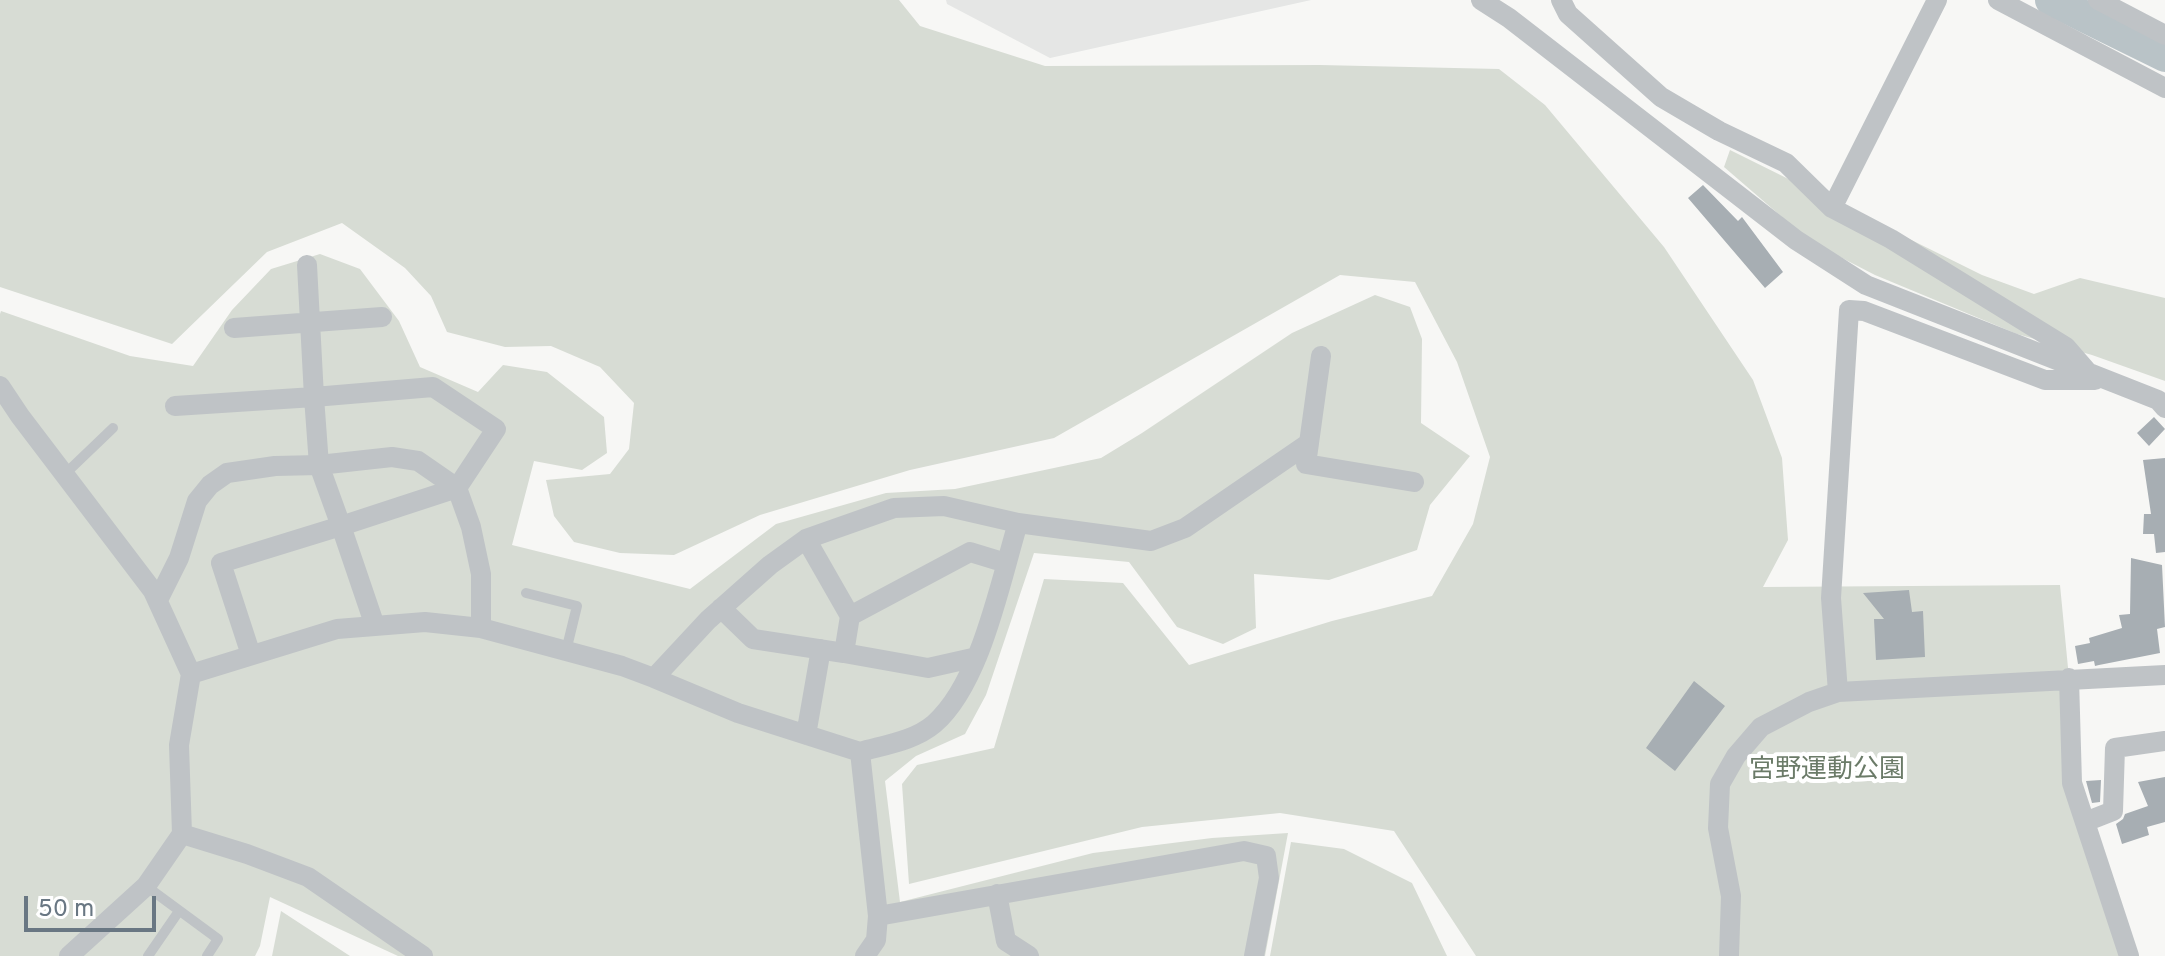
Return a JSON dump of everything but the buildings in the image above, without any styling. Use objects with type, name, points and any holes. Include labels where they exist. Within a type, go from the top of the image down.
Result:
[{"type":"street","points":[[1481,0],[1509,18],[1796,240],[1866,285],[2158,400],[2165,408]]},
{"type":"street","points":[[1561,0],[1568,14],[1661,97],[1719,131],[1786,163],[1832,208],[1891,239],[2066,347],[2098,376]]},
{"type":"street","points":[[1832,208],[1937,0]]},
{"type":"street","points":[[1998,0],[2165,88]]},
{"type":"street","points":[[2098,0],[2165,35]]},
{"type":"street","points":[[307,265],[319,465],[375,626]]},
{"type":"street","points":[[1838,692],[1831,598],[1849,310],[1864,311],[2045,380],[2098,376]]},
{"type":"street","points":[[234,328],[382,317]]},
{"type":"street","points":[[1321,356],[1306,464],[1414,482]]},
{"type":"street","points":[[0,386],[158,600],[191,674],[179,745],[182,834],[146,886],[69,956]]},
{"type":"street","points":[[175,406],[433,387],[496,429],[457,488],[221,563],[251,655]]},
{"type":"street","points":[[654,678],[721,608],[770,565],[806,539],[894,508],[944,506],[1018,523],[1151,541],[1185,528],[1309,443]]},
{"type":"street","points":[[158,600],[179,558],[197,501],[210,485],[227,473],[392,457],[418,461],[457,488],[471,527],[481,574],[481,628]]},
{"type":"street","points":[[191,674],[337,629],[425,622],[481,628],[622,666],[738,713],[860,752],[908,738],[932,725],[960,695],[977,657],[1018,523]]},
{"type":"street","points":[[806,539],[850,616],[844,653]]},
{"type":"street","points":[[850,616],[970,552],[1006,563]]},
{"type":"street","points":[[721,608],[753,639],[928,668],[977,657]]},
{"type":"street","points":[[806,735],[821,649]]},
{"type":"street","points":[[1729,956],[1731,896],[1718,828],[1720,784],[1736,756],[1761,727],[1809,702],[1838,692],[2165,675]]},
{"type":"street","points":[[2069,678],[2072,783],[2129,956]]},
{"type":"street","points":[[2085,822],[2113,811],[2115,748],[2165,741]]},
{"type":"street","points":[[860,752],[878,916],[876,940],[865,956]]},
{"type":"street","points":[[182,834],[308,877],[423,956]]},
{"type":"street","points":[[878,916],[1244,851],[1266,856],[1269,878],[1254,956]]},
{"type":"street","points":[[997,894],[1006,941],[1029,956]]},
{"type":"lane","points":[[65,474],[113,428]]},
{"type":"lane","points":[[526,593],[577,606],[566,651]]},
{"type":"lane","points":[[146,886],[218,939],[207,956]]},
{"type":"lane","points":[[148,956],[179,911]]},
{"type":"shaded area","points":[[946,0],[1311,0],[1050,58],[947,4]]},
{"type":"green space","name":"宮野運動公園","points":[[0,0],[899,0],[920,26],[1045,66],[1320,65],[1499,69],[1545,105],[1664,247],[1753,380],[1782,458],[1788,540],[1763,587],[2060,585],[2069,678],[2072,783],[2129,956],[1476,956],[1394,831],[1280,813],[1142,827],[909,884],[902,784],[917,765],[994,748],[1044,579],[1123,583],[1189,665],[1332,621],[1432,596],[1473,524],[1490,457],[1457,362],[1415,282],[1340,275],[1054,438],[910,470],[760,515],[674,555],[620,553],[574,542],[554,516],[546,480],[610,474],[629,449],[634,403],[600,367],[551,346],[505,347],[447,332],[431,296],[405,268],[342,223],[267,252],[172,344],[0,287]]},
{"type":"green space","points":[[1730,150],[1982,275],[2034,294],[2080,278],[2165,298],[2165,381],[2092,355],[2017,334],[1875,275],[1811,242],[1724,167]]},
{"type":"green space","points":[[320,254],[360,269],[399,321],[420,367],[478,392],[503,365],[547,372],[604,417],[607,453],[582,470],[534,461],[512,545],[690,589],[776,524],[886,493],[955,489],[1101,458],[1292,333],[1375,295],[1410,307],[1422,339],[1421,423],[1470,456],[1430,505],[1417,550],[1329,580],[1254,574],[1256,628],[1223,644],[1177,627],[1129,562],[1034,553],[986,695],[965,734],[916,756],[885,781],[900,902],[1093,853],[1212,838],[1288,833],[1265,956],[398,956],[270,897],[255,956],[0,956],[1,311],[130,356],[193,366],[232,310],[271,269]]},
{"type":"green space","points":[[1291,842],[1344,849],[1412,883],[1447,956],[1270,956]]},
{"type":"green space","points":[[281,911],[350,956],[272,956]]},
{"type":"waterway","points":[[2051,0],[2165,56]]}]
